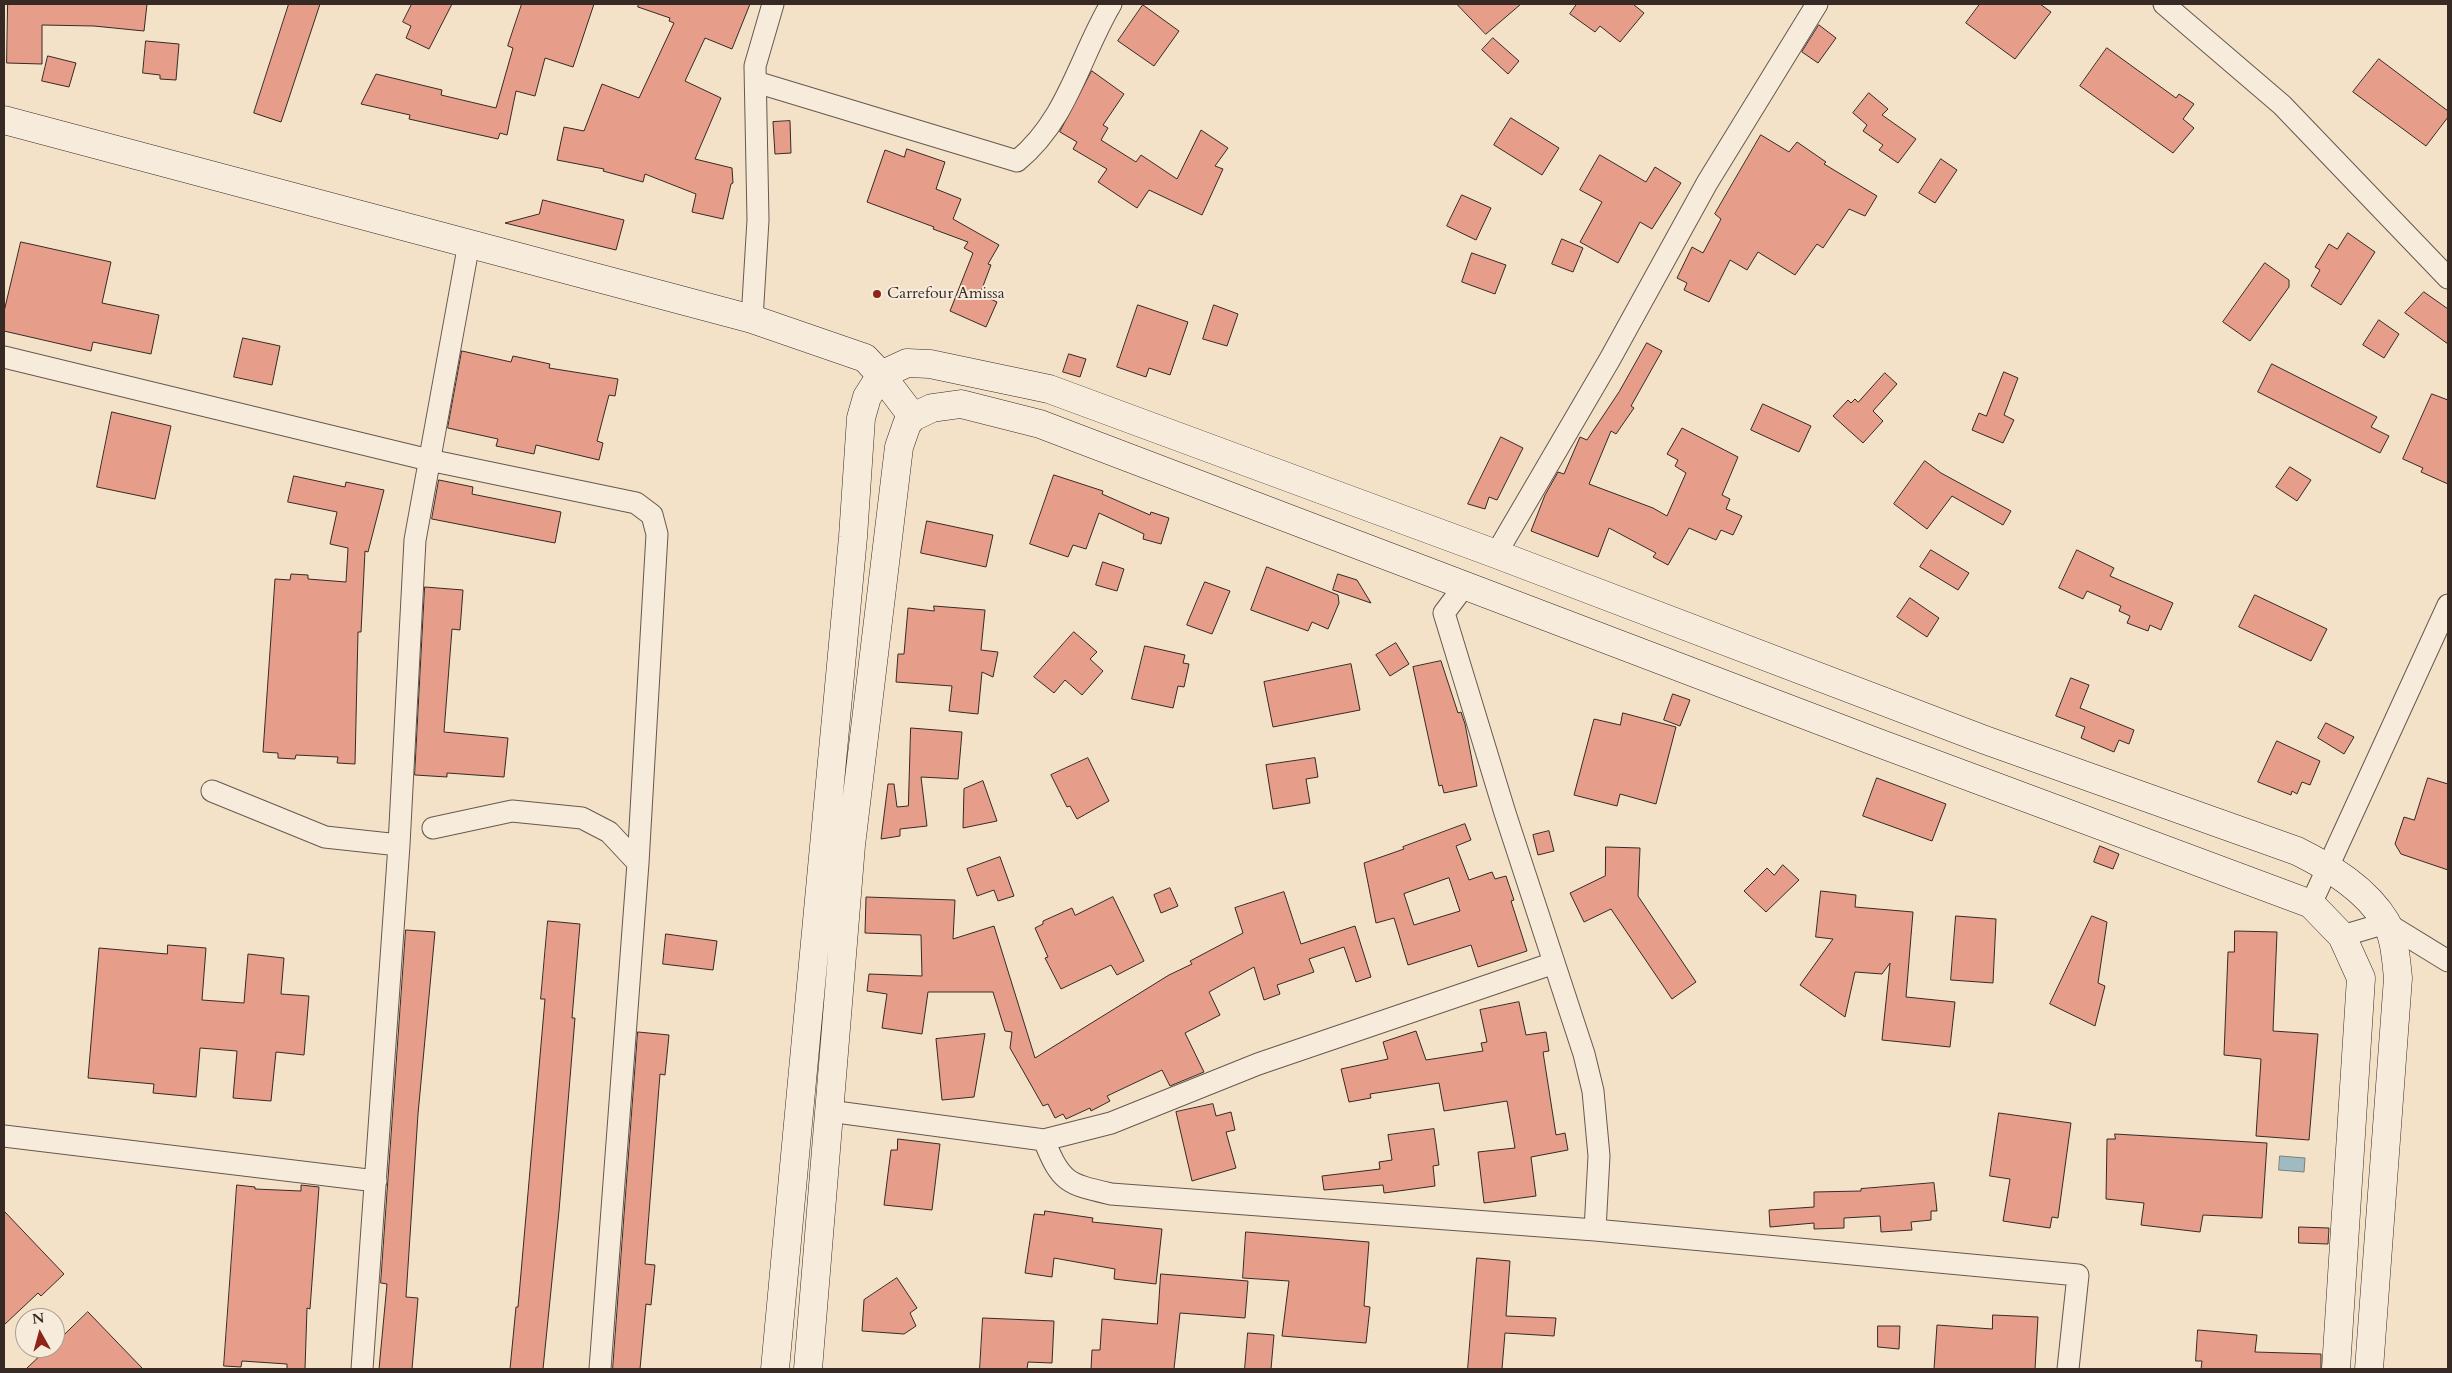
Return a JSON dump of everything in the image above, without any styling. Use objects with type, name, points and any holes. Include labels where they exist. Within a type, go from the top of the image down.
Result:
[{"type":"street","points":[[752,319],[758,220],[755,66],[773,4]]},
{"type":"street","points":[[756,82],[1017,161],[1028,152],[1061,109],[1110,4]]},
{"type":"street","points":[[1496,554],[1610,359],[1707,183],[1817,4]]},
{"type":"street","points":[[2164,4],[2282,105],[2448,278]]},
{"type":"street","points":[[4,120],[752,319],[865,358],[881,374],[913,417]]},
{"type":"street","points":[[362,1369],[400,845],[415,540],[469,244]]},
{"type":"street","points":[[4,357],[429,460],[636,503],[652,515],[657,534],[638,863],[600,1369]]},
{"type":"street","points":[[775,1369],[853,537],[861,418],[867,397],[881,374],[907,363],[930,364],[1049,389],[1496,554],[1985,740],[2297,851],[2327,866],[2361,891],[2386,923],[2395,949],[2398,978],[2369,1369]]},
{"type":"street","points":[[808,1369],[851,845],[899,447],[907,424],[913,417],[932,408],[962,404],[1040,424],[1876,742],[2311,904],[2342,936],[2361,978],[2336,1369]]},
{"type":"street","points":[[1464,586],[1444,613],[1505,813],[1584,1054],[1593,1091],[1599,1156],[1595,1230]]},
{"type":"street","points":[[2311,904],[2327,866],[2446,617]]},
{"type":"street","points":[[212,791],[325,837],[400,845]]},
{"type":"street","points":[[434,828],[512,811],[582,818],[609,832],[638,863]]},
{"type":"street","points":[[2342,936],[2386,923],[2448,960]]},
{"type":"street","points":[[829,1111],[1044,1140],[1111,1123],[1258,1064],[1554,963]]},
{"type":"street","points":[[4,1136],[376,1181]]},
{"type":"street","points":[[1044,1140],[1058,1170],[1076,1186],[1111,1194],[1595,1230],[2078,1275],[2068,1369]]},
{"type":"water","points":[[2280,1156],[2305,1158],[2304,1172],[2279,1170]]},
{"type":"building","points":[[8,4],[147,4],[144,31],[94,26],[42,25],[42,64],[7,63]]},
{"type":"building","points":[[289,4],[320,4],[281,122],[254,113]]},
{"type":"building","points":[[412,4],[452,4],[429,49],[406,38],[411,26],[403,22]]},
{"type":"building","points":[[522,4],[594,4],[573,67],[545,58],[535,96],[516,91],[507,135],[500,133],[498,139],[409,119],[410,115],[361,104],[376,74],[442,90],[441,95],[496,108],[513,48],[508,46]]},
{"type":"building","points":[[639,4],[750,4],[732,49],[705,38],[685,81],[721,98],[695,159],[732,168],[733,183],[731,184],[723,219],[692,212],[696,194],[645,174],[643,182],[603,171],[604,169],[557,160],[564,127],[584,131],[602,84],[639,98],[674,23],[669,21],[670,18],[638,7]]},
{"type":"building","points":[[1457,4],[1521,4],[1486,34]]},
{"type":"building","points":[[1577,4],[1633,4],[1644,13],[1620,42],[1600,26],[1595,32],[1570,14]]},
{"type":"building","points":[[1980,4],[2040,4],[2051,12],[2015,59],[1966,23]]},
{"type":"building","points":[[1143,5],[1179,31],[1154,66],[1118,41]]},
{"type":"building","points":[[1819,25],[1836,38],[1818,63],[1802,52]]},
{"type":"building","points":[[1493,38],[1519,61],[1508,74],[1482,50]]},
{"type":"building","points":[[146,41],[179,44],[176,80],[160,79],[160,75],[143,73]]},
{"type":"building","points":[[2107,48],[2176,98],[2179,94],[2194,104],[2183,119],[2194,128],[2173,153],[2080,86]]},
{"type":"building","points":[[48,56],[76,63],[69,87],[42,81]]},
{"type":"building","points":[[2379,59],[2448,111],[2448,117],[2426,146],[2353,92]]},
{"type":"building","points":[[1092,71],[1124,94],[1103,125],[1108,128],[1101,140],[1136,162],[1141,155],[1177,179],[1201,130],[1228,148],[1215,166],[1223,169],[1202,215],[1149,190],[1137,208],[1098,182],[1107,169],[1073,149],[1077,142],[1060,132]]},
{"type":"building","points":[[1869,93],[1888,109],[1882,115],[1916,139],[1898,163],[1879,150],[1883,145],[1863,131],[1867,125],[1853,113]]},
{"type":"building","points":[[1511,118],[1559,148],[1542,175],[1494,145]]},
{"type":"building","points":[[790,121],[791,153],[775,154],[773,122]]},
{"type":"building","points":[[1761,135],[1789,152],[1797,142],[1826,162],[1824,164],[1877,196],[1865,216],[1849,209],[1823,248],[1817,244],[1795,275],[1758,252],[1747,270],[1730,260],[1709,302],[1684,290],[1687,283],[1677,278],[1692,247],[1703,253],[1721,219],[1715,214]]},
{"type":"building","points":[[907,149],[945,162],[936,189],[961,199],[953,219],[999,245],[988,264],[991,265],[980,294],[997,302],[986,327],[950,311],[973,253],[964,248],[968,242],[867,202],[885,150],[904,157]]},
{"type":"building","points":[[1600,155],[1646,182],[1655,167],[1681,183],[1652,229],[1640,222],[1618,263],[1580,242],[1602,202],[1580,190]]},
{"type":"building","points":[[1941,159],[1957,170],[1935,203],[1919,193]]},
{"type":"building","points":[[1462,195],[1491,208],[1476,240],[1447,226]]},
{"type":"building","points":[[543,200],[624,220],[616,250],[505,223],[539,214]]},
{"type":"building","points":[[2348,233],[2375,252],[2341,305],[2311,286],[2320,270],[2315,267],[2329,244],[2337,249]]},
{"type":"building","points":[[1562,239],[1583,248],[1573,272],[1552,264]]},
{"type":"building","points":[[21,242],[111,262],[102,303],[159,315],[151,354],[93,342],[91,351],[4,331],[4,312]]},
{"type":"building","points":[[1472,253],[1506,265],[1495,294],[1462,282]]},
{"type":"building","points":[[2265,263],[2289,280],[2289,287],[2250,341],[2223,322]]},
{"type":"building","points":[[2424,292],[2448,309],[2448,344],[2405,313]]},
{"type":"building","points":[[1138,305],[1188,322],[1170,375],[1149,368],[1146,377],[1117,367]]},
{"type":"building","points":[[1214,305],[1238,314],[1227,346],[1203,339]]},
{"type":"building","points":[[2379,320],[2399,334],[2384,358],[2363,345]]},
{"type":"building","points":[[243,338],[280,346],[272,385],[234,377]]},
{"type":"building","points":[[1647,343],[1662,351],[1631,406],[1634,408],[1616,434],[1611,431],[1589,484],[1653,508],[1667,516],[1686,473],[1675,466],[1678,460],[1667,454],[1682,428],[1738,457],[1722,495],[1730,499],[1726,509],[1742,516],[1733,535],[1721,530],[1716,540],[1689,528],[1668,565],[1653,557],[1656,553],[1609,528],[1598,557],[1531,531],[1545,495],[1558,472],[1564,474],[1580,437],[1587,440],[1619,392]]},
{"type":"building","points":[[462,351],[511,362],[513,356],[550,364],[549,368],[618,379],[615,396],[609,395],[597,441],[603,443],[599,460],[536,445],[534,454],[496,446],[498,439],[448,428]]},
{"type":"building","points":[[1069,354],[1086,359],[1080,377],[1063,372]]},
{"type":"building","points":[[2272,364],[2377,417],[2371,427],[2389,436],[2380,453],[2258,392]]},
{"type":"building","points":[[2004,372],[2018,378],[2004,415],[2014,420],[2003,443],[1972,430],[1979,413],[1986,416]]},
{"type":"building","points":[[1885,373],[1897,384],[1873,411],[1883,421],[1863,443],[1833,416],[1848,400],[1851,403],[1855,399],[1858,402]]},
{"type":"building","points":[[2432,394],[2448,400],[2448,484],[2421,472],[2423,468],[2403,459]]},
{"type":"building","points":[[1763,404],[1811,426],[1799,452],[1751,430]]},
{"type":"building","points":[[112,412],[171,426],[155,499],[97,487]]},
{"type":"building","points":[[1501,437],[1523,448],[1497,500],[1489,497],[1485,509],[1468,504]]},
{"type":"building","points":[[1925,461],[1941,473],[2011,511],[2003,525],[1952,496],[1927,529],[1894,504]]},
{"type":"building","points":[[2290,467],[2311,480],[2297,501],[2276,487]]},
{"type":"building","points":[[1054,475],[1103,491],[1102,494],[1150,515],[1151,512],[1169,518],[1161,544],[1143,539],[1144,534],[1099,513],[1086,549],[1073,545],[1068,557],[1030,544]]},
{"type":"building","points":[[294,476],[345,487],[346,482],[384,490],[368,552],[365,551],[361,632],[358,632],[355,764],[337,763],[338,757],[296,755],[295,759],[278,758],[278,753],[263,752],[275,579],[290,580],[291,574],[308,575],[308,579],[346,582],[348,548],[330,544],[337,512],[288,502]]},
{"type":"building","points":[[439,480],[473,487],[472,494],[561,512],[555,543],[432,519]]},
{"type":"building","points":[[927,521],[993,535],[986,567],[921,553]]},
{"type":"building","points":[[1931,550],[1969,573],[1958,590],[1920,567]]},
{"type":"building","points":[[2077,550],[2114,568],[2110,576],[2173,603],[2161,630],[2150,625],[2148,631],[2127,623],[2130,616],[2119,611],[2121,606],[2087,591],[2083,599],[2059,588]]},
{"type":"building","points":[[1103,562],[1124,569],[1117,591],[1096,585]]},
{"type":"building","points":[[1267,567],[1338,595],[1339,603],[1328,629],[1312,622],[1308,631],[1251,610]]},
{"type":"building","points":[[1338,574],[1357,580],[1371,603],[1333,590]]},
{"type":"building","points":[[1205,582],[1230,591],[1212,634],[1187,625]]},
{"type":"building","points":[[425,587],[463,590],[460,630],[452,629],[444,732],[508,738],[504,777],[447,773],[447,777],[415,775]]},
{"type":"building","points":[[2255,595],[2327,629],[2311,661],[2239,627]]},
{"type":"building","points":[[1910,598],[1939,618],[1927,637],[1897,617]]},
{"type":"building","points":[[934,606],[985,610],[981,650],[998,652],[993,677],[982,672],[978,714],[949,711],[952,686],[896,682],[898,654],[904,654],[908,608],[934,611]]},
{"type":"building","points":[[1074,632],[1097,652],[1090,659],[1103,671],[1082,695],[1065,680],[1054,693],[1034,677]]},
{"type":"building","points":[[1396,643],[1409,664],[1390,676],[1376,655]]},
{"type":"building","points":[[1145,646],[1185,655],[1183,663],[1189,664],[1184,687],[1178,686],[1173,708],[1132,699]]},
{"type":"building","points":[[1441,661],[1458,713],[1461,712],[1465,724],[1477,786],[1444,793],[1442,785],[1439,786],[1413,667]]},
{"type":"building","points":[[1351,664],[1360,710],[1273,727],[1264,682]]},
{"type":"building","points":[[2071,678],[2089,685],[2080,708],[2134,730],[2129,744],[2119,740],[2114,752],[2081,738],[2085,727],[2056,716]]},
{"type":"building","points":[[1673,694],[1690,700],[1680,726],[1664,720]]},
{"type":"building","points":[[1623,713],[1676,727],[1656,804],[1620,794],[1617,806],[1574,795],[1594,719],[1620,725]]},
{"type":"building","points":[[2326,723],[2354,737],[2344,754],[2318,738]]},
{"type":"building","points":[[911,728],[962,732],[958,779],[921,777],[927,826],[900,829],[900,836],[881,839],[888,784],[894,784],[897,807],[908,806]]},
{"type":"building","points":[[2277,741],[2320,761],[2310,785],[2302,782],[2297,794],[2292,791],[2291,795],[2258,782]]},
{"type":"building","points":[[1088,758],[1109,801],[1077,819],[1070,806],[1067,807],[1051,775]]},
{"type":"building","points":[[1315,758],[1318,777],[1306,779],[1310,803],[1273,809],[1266,765]]},
{"type":"building","points":[[1877,778],[1946,804],[1932,841],[1863,816]]},
{"type":"building","points":[[2428,778],[2448,784],[2448,870],[2401,854],[2395,844],[2404,817],[2414,820]]},
{"type":"building","points":[[983,781],[997,821],[963,828],[964,789]]},
{"type":"building","points":[[1465,824],[1471,840],[1456,846],[1469,880],[1492,872],[1495,879],[1506,876],[1514,900],[1511,901],[1527,951],[1478,967],[1471,945],[1408,965],[1394,918],[1376,923],[1364,863],[1404,849],[1403,847]],"holes":[[[1449,878],[1460,911],[1414,925],[1404,894]]]},
{"type":"building","points":[[1549,831],[1554,851],[1538,855],[1533,835]]},
{"type":"building","points":[[2100,846],[2119,854],[2113,869],[2094,862]]},
{"type":"building","points":[[1606,847],[1640,848],[1638,896],[1696,982],[1672,999],[1611,909],[1584,922],[1570,893],[1605,876]]},
{"type":"building","points":[[1000,857],[1014,896],[998,901],[994,890],[977,896],[967,869]]},
{"type":"building","points":[[1783,865],[1799,880],[1766,912],[1744,891],[1767,868],[1774,875]]},
{"type":"building","points":[[1170,888],[1178,906],[1161,913],[1154,895]]},
{"type":"building","points":[[1821,891],[1856,895],[1855,907],[1913,912],[1906,997],[1955,1002],[1950,1047],[1882,1040],[1890,963],[1882,974],[1855,972],[1845,1017],[1800,985],[1833,939],[1816,937]]},
{"type":"building","points":[[1284,892],[1301,944],[1355,926],[1371,977],[1356,982],[1344,947],[1309,959],[1314,972],[1277,985],[1280,994],[1264,1000],[1254,967],[1209,992],[1220,1015],[1185,1033],[1204,1072],[1170,1086],[1162,1070],[1107,1096],[1110,1101],[1091,1111],[1090,1108],[1066,1119],[1063,1114],[1055,1118],[1048,1104],[1043,1106],[1010,1048],[1012,1032],[1005,1031],[993,992],[928,992],[922,1034],[882,1028],[887,994],[867,991],[869,974],[922,976],[921,935],[865,933],[866,897],[955,900],[953,939],[994,926],[1035,1058],[1169,975],[1192,964],[1190,961],[1243,933],[1235,908]]},
{"type":"building","points":[[1113,897],[1144,961],[1117,975],[1111,965],[1061,989],[1045,958],[1048,957],[1035,928],[1043,924],[1043,921],[1072,908],[1075,915]]},
{"type":"building","points":[[1956,916],[1996,919],[1993,983],[1951,980]]},
{"type":"building","points":[[2092,916],[2107,922],[2098,983],[2105,986],[2095,1026],[2050,1004]]},
{"type":"building","points":[[548,921],[580,924],[572,1018],[575,1018],[559,1211],[543,1369],[510,1369],[516,1307],[518,1307],[545,999],[541,999]]},
{"type":"building","points":[[406,930],[435,932],[418,1114],[406,1297],[418,1298],[412,1369],[379,1369],[387,1284],[381,1283]]},
{"type":"building","points":[[2235,931],[2277,932],[2273,1031],[2318,1034],[2309,1140],[2256,1136],[2261,1059],[2224,1055],[2228,952],[2234,952]]},
{"type":"building","points":[[666,934],[717,941],[713,970],[663,964]]},
{"type":"building","points":[[168,945],[206,948],[202,1000],[244,1003],[248,954],[284,958],[281,994],[309,996],[304,1055],[276,1052],[271,1101],[233,1098],[237,1051],[200,1048],[196,1097],[153,1093],[154,1084],[88,1078],[99,948],[167,954]]},
{"type":"building","points":[[1519,1002],[1526,1035],[1546,1032],[1549,1051],[1543,1052],[1556,1135],[1565,1133],[1568,1150],[1531,1157],[1536,1196],[1484,1203],[1478,1152],[1515,1148],[1507,1101],[1444,1111],[1439,1083],[1370,1094],[1371,1098],[1349,1102],[1341,1069],[1388,1059],[1383,1042],[1416,1031],[1426,1060],[1483,1051],[1481,1043],[1487,1042],[1480,1010]]},
{"type":"building","points":[[638,1032],[669,1035],[665,1075],[660,1074],[645,1264],[655,1265],[651,1305],[646,1304],[640,1369],[613,1369]]},
{"type":"building","points":[[985,1034],[974,1097],[942,1100],[936,1039]]},
{"type":"building","points":[[1213,1104],[1216,1116],[1231,1112],[1235,1130],[1226,1132],[1236,1168],[1192,1181],[1176,1112]]},
{"type":"building","points":[[1999,1113],[2071,1123],[2058,1218],[2052,1217],[2050,1228],[2003,1221],[2010,1179],[1990,1176]]},
{"type":"building","points":[[1434,1129],[1439,1165],[1433,1166],[1435,1186],[1384,1193],[1383,1185],[1324,1190],[1322,1176],[1380,1169],[1379,1162],[1392,1160],[1388,1135]]},
{"type":"building","points":[[2115,1134],[2267,1143],[2262,1218],[2203,1215],[2200,1232],[2141,1225],[2144,1203],[2106,1199],[2107,1139],[2115,1139]]},
{"type":"building","points":[[898,1139],[940,1144],[932,1210],[884,1205],[891,1150],[897,1150]]},
{"type":"building","points":[[1934,1183],[1937,1211],[1931,1211],[1931,1220],[1911,1222],[1912,1230],[1881,1232],[1880,1216],[1844,1218],[1844,1228],[1814,1229],[1814,1223],[1770,1227],[1769,1210],[1814,1207],[1814,1192],[1861,1191],[1861,1189]]},
{"type":"building","points":[[237,1185],[255,1187],[255,1189],[301,1191],[301,1185],[319,1187],[310,1309],[307,1308],[305,1369],[287,1369],[287,1364],[242,1361],[241,1367],[224,1366]]},
{"type":"building","points":[[4,1211],[64,1274],[41,1296],[38,1293],[22,1308],[15,1308],[15,1315],[4,1325]]},
{"type":"building","points":[[1045,1211],[1093,1218],[1092,1222],[1162,1229],[1156,1284],[1114,1279],[1115,1269],[1054,1258],[1052,1277],[1025,1273],[1034,1214],[1044,1215]]},
{"type":"building","points":[[2299,1227],[2329,1228],[2328,1244],[2299,1243]]},
{"type":"building","points":[[1246,1232],[1369,1242],[1364,1306],[1370,1307],[1366,1343],[1282,1336],[1289,1281],[1243,1278]]},
{"type":"building","points":[[1477,1258],[1510,1261],[1506,1316],[1556,1318],[1554,1336],[1505,1333],[1502,1369],[1468,1369]]},
{"type":"building","points":[[1161,1274],[1248,1281],[1245,1318],[1180,1313],[1174,1369],[1091,1369],[1092,1350],[1100,1350],[1102,1319],[1157,1324]]},
{"type":"building","points":[[897,1278],[917,1308],[910,1313],[916,1326],[904,1334],[862,1331],[864,1300]]},
{"type":"building","points":[[88,1312],[143,1369],[26,1369],[38,1358],[65,1358],[65,1334]]},
{"type":"building","points":[[1993,1315],[2038,1317],[2035,1369],[1934,1369],[1937,1325],[1992,1329]]},
{"type":"building","points":[[983,1318],[1054,1321],[1052,1363],[1028,1362],[1027,1369],[980,1369]]},
{"type":"building","points":[[1878,1326],[1900,1326],[1899,1349],[1878,1347]]},
{"type":"building","points":[[2198,1330],[2257,1335],[2255,1352],[2321,1354],[2321,1369],[2201,1369],[2202,1361],[2196,1361]]},
{"type":"building","points":[[1248,1333],[1274,1335],[1271,1369],[1245,1369]]},
{"type":"place","name":"Carrefour Amissa","points":[[877,294]]}]
